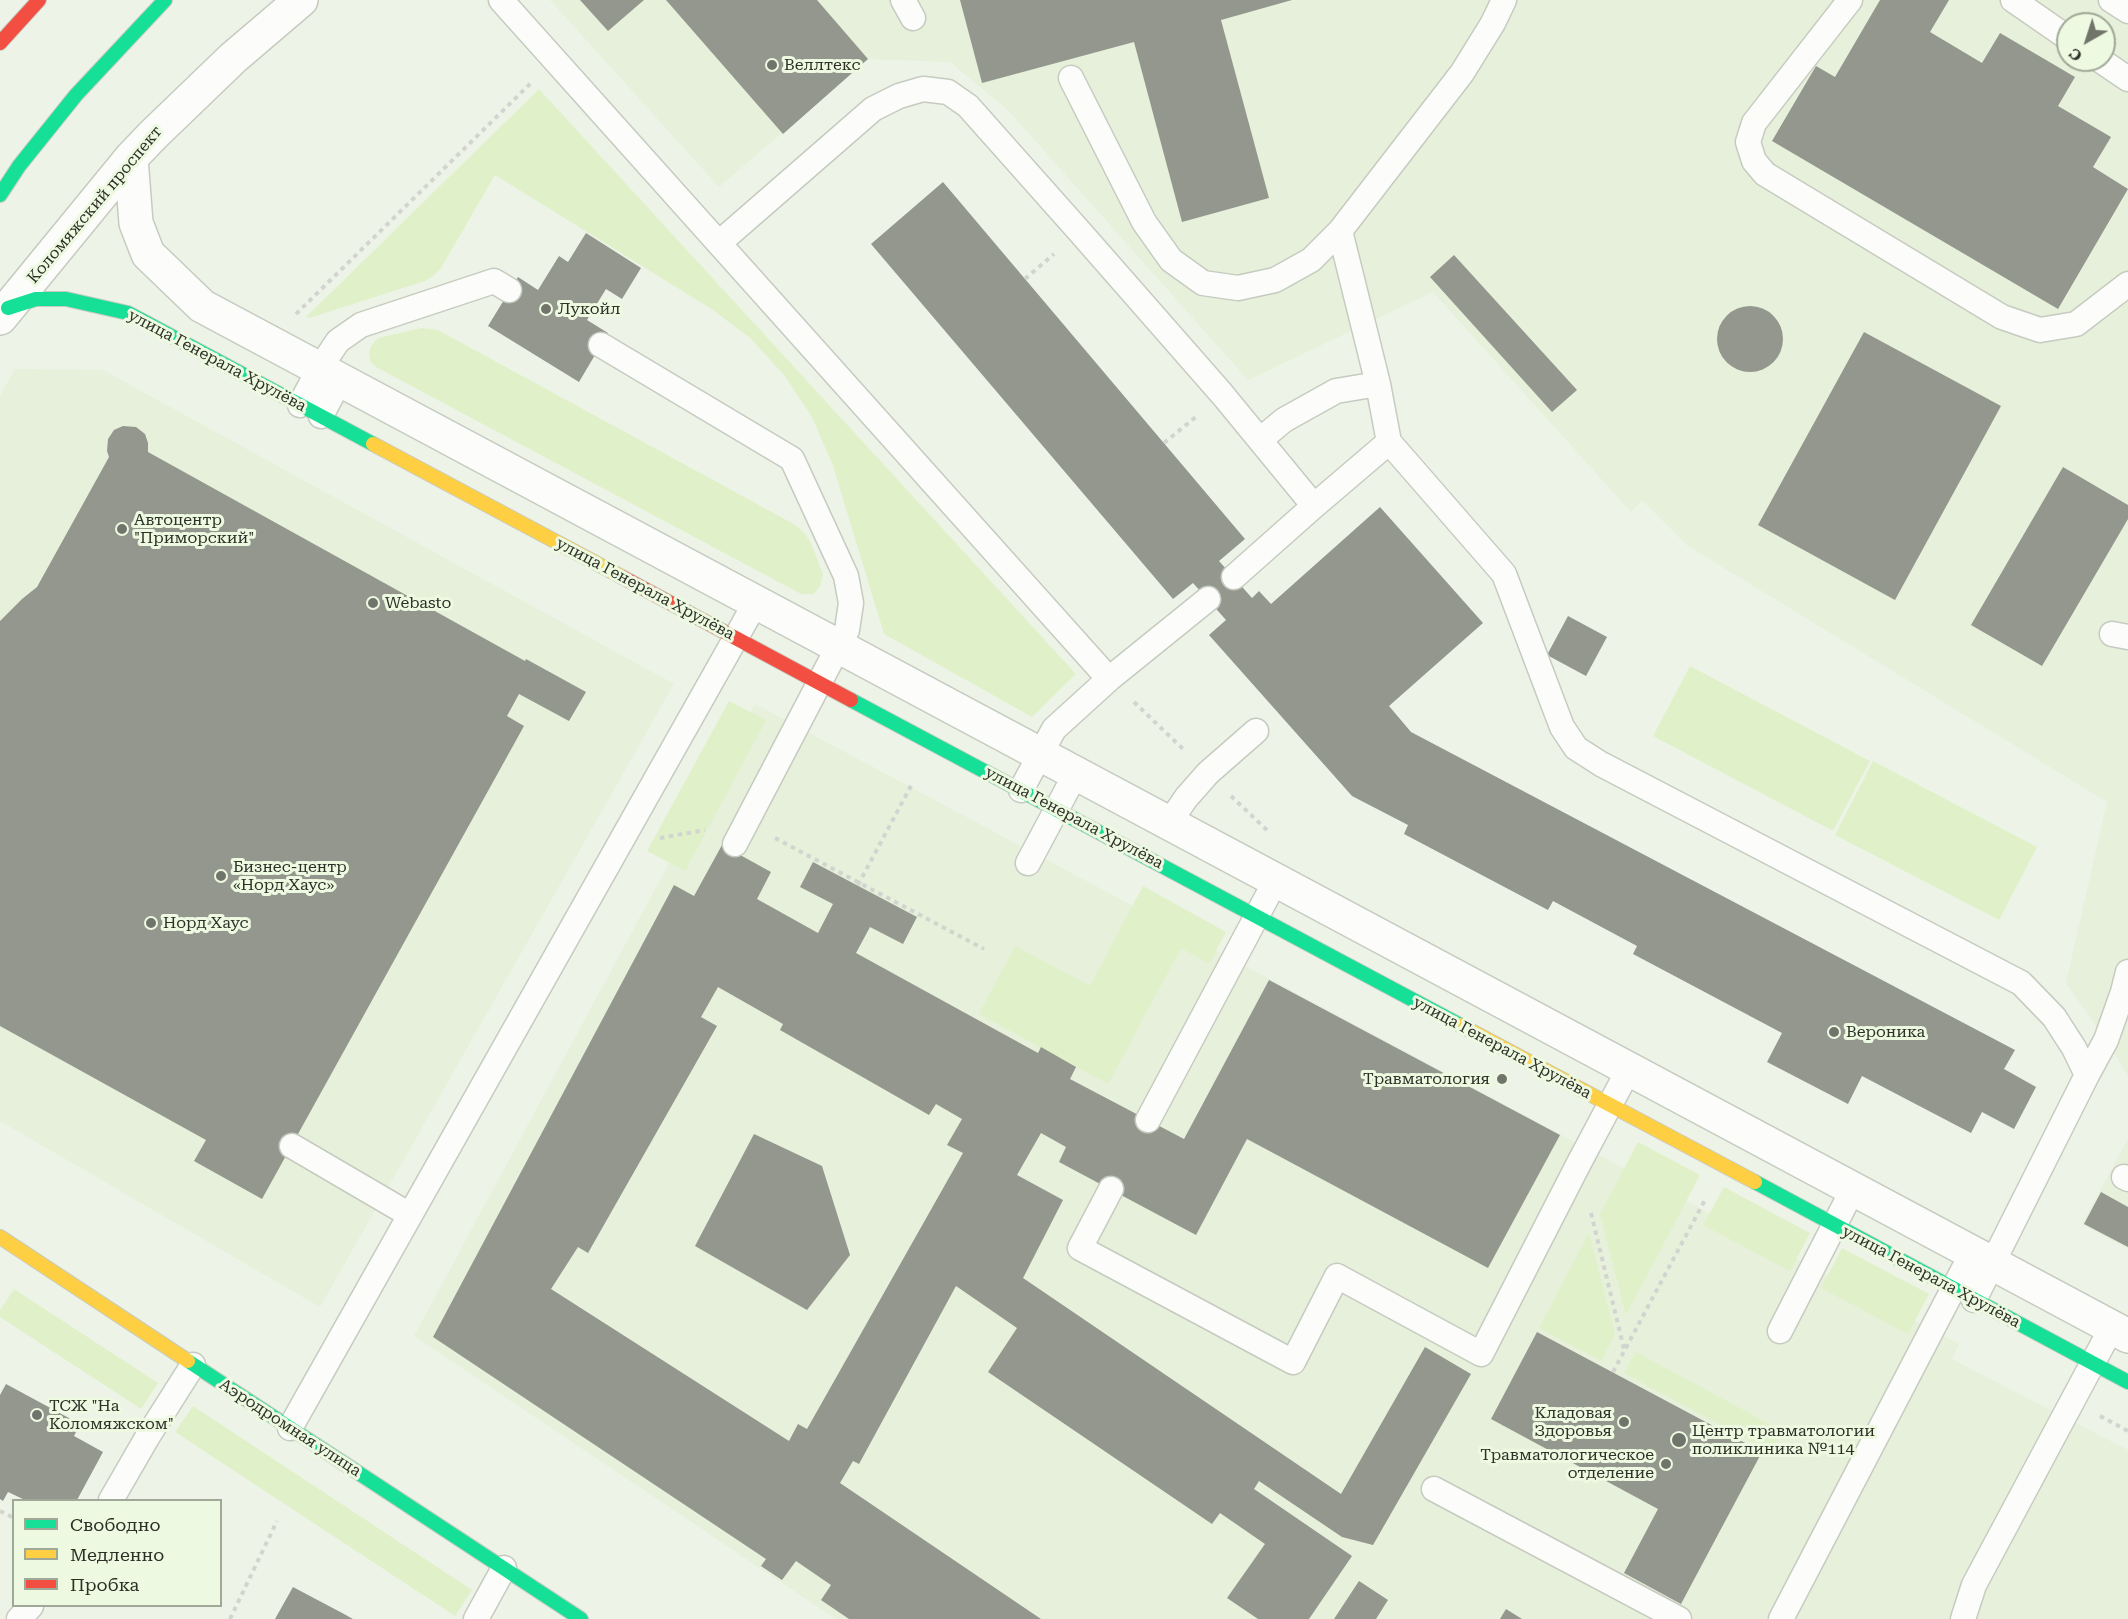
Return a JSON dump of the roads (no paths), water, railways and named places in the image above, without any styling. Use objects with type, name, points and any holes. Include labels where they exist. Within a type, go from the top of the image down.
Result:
[{"type":"street","points":[[0,43],[39,0]]},
{"type":"street","points":[[0,195],[19,166],[76,95],[165,0]]},
{"type":"street","name":"Коломяжский проспект","points":[[4,313],[131,158],[233,58],[301,0]]},
{"type":"street","points":[[131,158],[136,223],[148,254],[202,306],[2120,1331]]},
{"type":"street","name":"улица Генерала Хрулёва","points":[[4,313],[36,299],[66,299],[128,313],[2128,1382]]},
{"type":"street","name":"Аэродромная улица","points":[[0,1237],[582,1619]]},
{"type":"lane","points":[[501,0],[1110,679]]},
{"type":"lane","points":[[1071,78],[1144,222],[1171,260],[1203,282],[1238,288],[1275,280],[1311,260],[1340,231],[1462,73],[1493,23],[1504,0]]},
{"type":"lane","points":[[1850,0],[1755,123],[1748,142],[1754,161],[1765,174],[2002,317],[2040,330],[2076,324],[2128,284]]},
{"type":"lane","points":[[2013,0],[2056,30]]},
{"type":"lane","points":[[2111,0],[2128,11]]},
{"type":"lane","points":[[719,243],[873,109],[899,96],[922,89],[948,92],[968,106],[1080,232],[1222,394],[1314,506]]},
{"type":"lane","points":[[1340,231],[1378,384],[1389,442],[1504,574],[1562,727],[1576,748],[1601,764],[2021,983],[2054,1017],[2074,1048],[2087,1075]]},
{"type":"lane","points":[[311,410],[330,374],[339,341],[361,325],[494,281],[510,290]]},
{"type":"lane","points":[[601,345],[792,459],[846,576],[851,603],[847,630],[735,844]]},
{"type":"lane","points":[[1260,440],[1284,420],[1336,391],[1378,384]]},
{"type":"lane","points":[[1234,577],[1389,442]]},
{"type":"lane","points":[[1022,790],[1054,729],[1110,679],[1208,599]]},
{"type":"lane","points":[[290,1428],[756,602]]},
{"type":"lane","points":[[1169,823],[1186,798],[1208,773],[1256,731]]},
{"type":"lane","points":[[1028,863],[1076,773]]},
{"type":"lane","points":[[1148,1120],[1276,880]]},
{"type":"lane","points":[[1781,1619],[2106,1040],[2128,972]]},
{"type":"lane","points":[[1111,1189],[1080,1248],[1293,1362],[1337,1276],[1481,1354],[1629,1069]]},
{"type":"lane","points":[[292,1146],[410,1215]]},
{"type":"lane","points":[[1780,1331],[1853,1189]]},
{"type":"lane","points":[[1963,1619],[1974,1585],[2093,1363],[2120,1331]]},
{"type":"lane","points":[[112,1499],[193,1365]]},
{"type":"lane","points":[[1434,1489],[1679,1619]]},
{"type":"lane","points":[[476,1619],[504,1568]]},
{"type":"lane","points":[[19,1619],[29,1607]]},
{"type":"place","name":"Веллтекс","points":[[772,65]]},
{"type":"place","name":"Лукойл","points":[[546,309]]},
{"type":"place","name":"Автоцентр \"Приморский\"","points":[[122,529]]},
{"type":"place","name":"Webasto","points":[[373,603]]},
{"type":"place","name":"Бизнес-центр «Норд Хаус»","points":[[221,876]]},
{"type":"place","name":"Норд Хаус","points":[[151,923]]},
{"type":"place","name":"Вероника","points":[[1834,1032]]},
{"type":"place","name":"Травматология","points":[[1502,1079]]},
{"type":"place","name":"ТСЖ \"На Коломяжском\"","points":[[37,1415]]},
{"type":"place","name":"Кладовая Здоровья","points":[[1624,1422]]},
{"type":"place","name":"Центр травматологии поликлиника №114","points":[[1679,1440]]},
{"type":"place","name":"Травматологическое отделение","points":[[1666,1464]]}]
